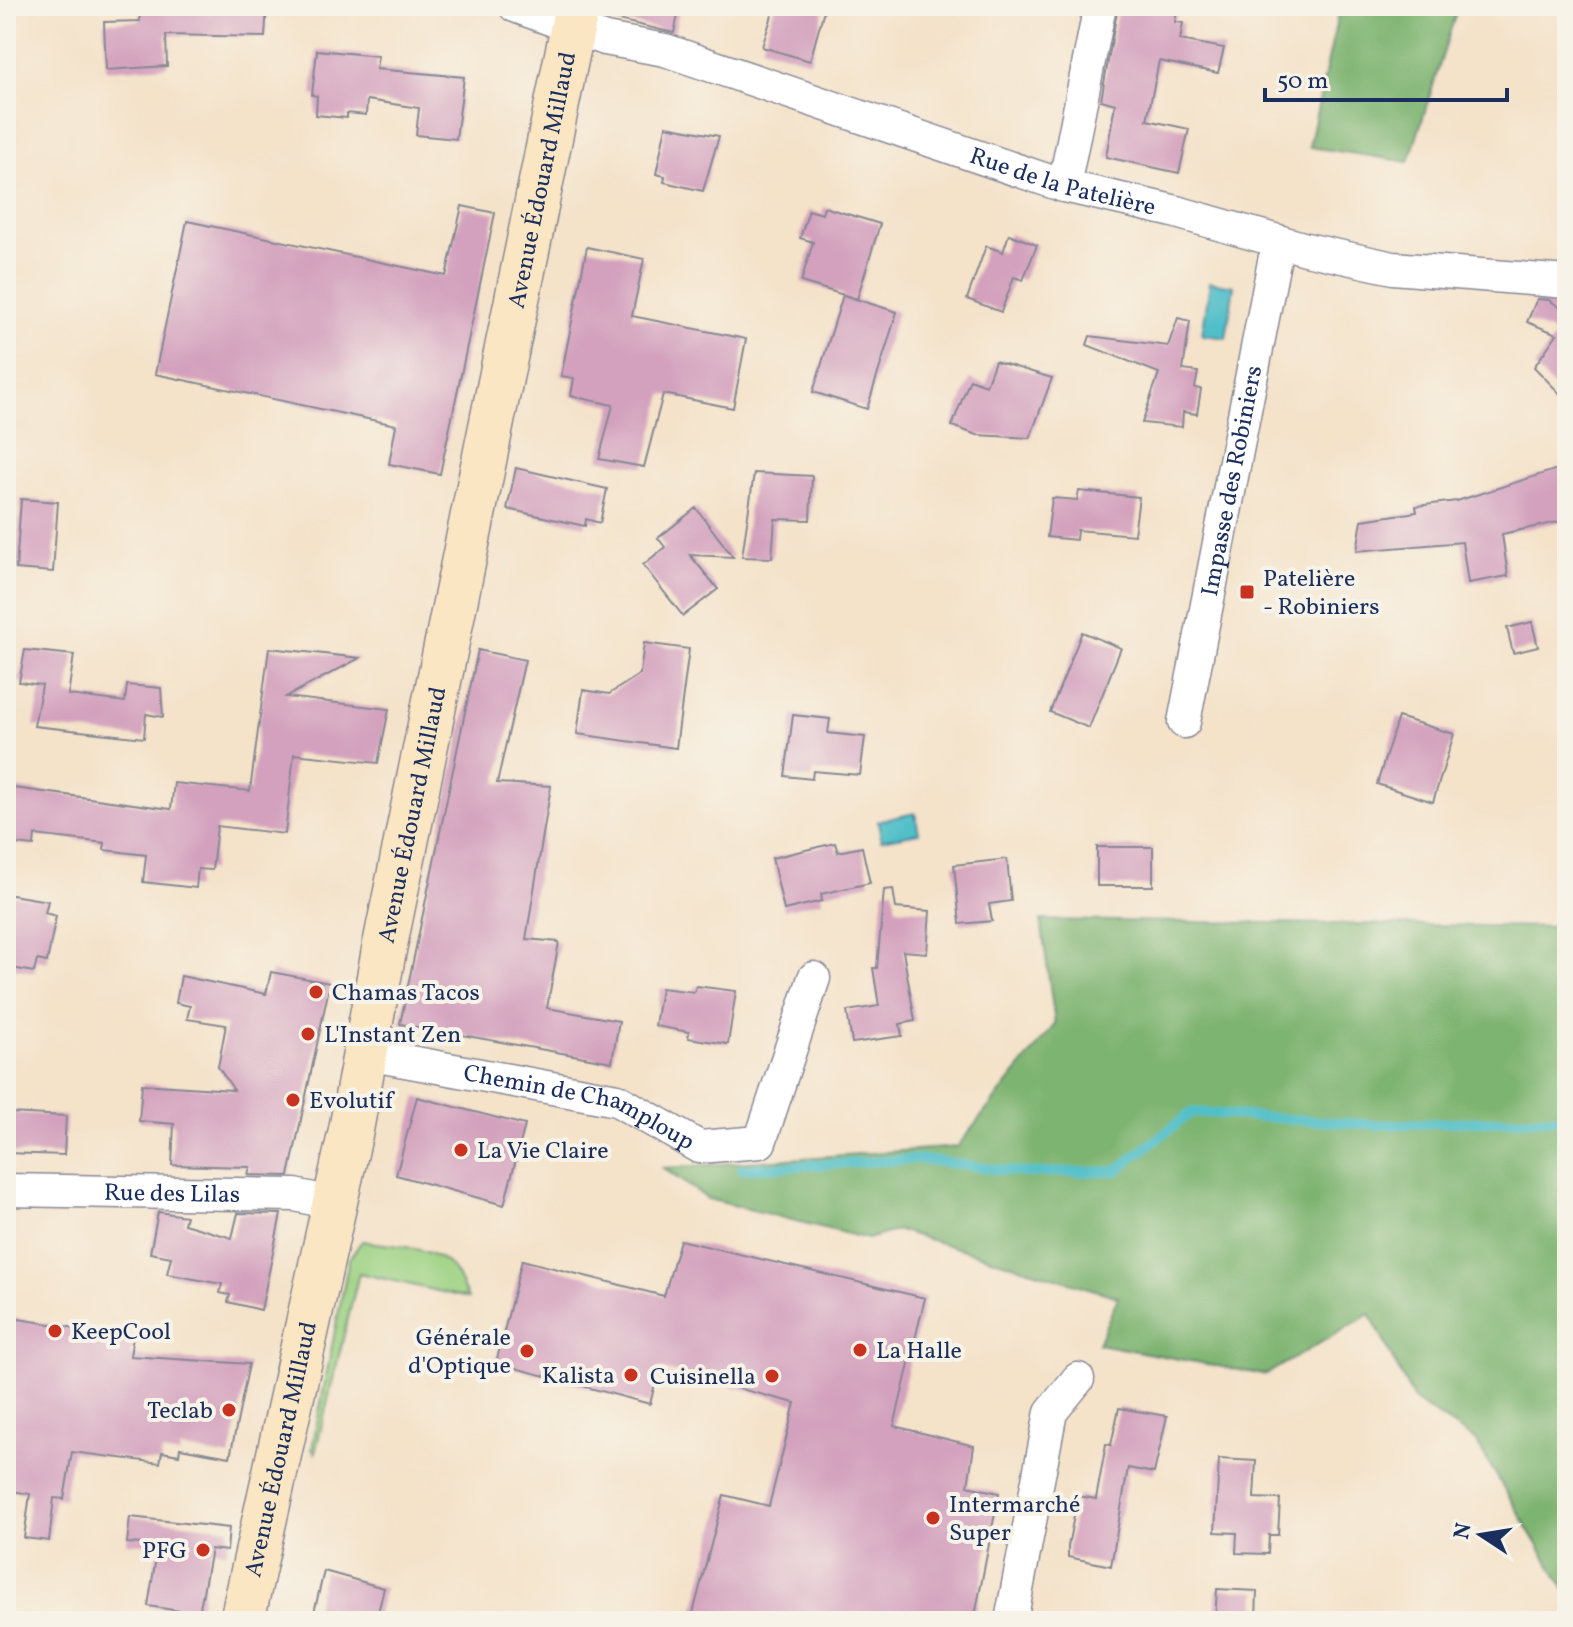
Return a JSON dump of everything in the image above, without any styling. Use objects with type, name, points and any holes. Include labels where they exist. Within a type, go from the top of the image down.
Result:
[{"type":"main road","name":"Avenue Édouard Millaud","points":[[242,1621],[336,1204],[367,1054],[384,950],[575,17]]},
{"type":"street","name":"Rue de la Patelière","points":[[515,6],[575,17],[605,39],[665,50],[1064,186],[1393,268],[1567,282]]},
{"type":"street","points":[[1064,186],[1100,6]]},
{"type":"street","name":"Impasse des Robiniers","points":[[1184,722],[1292,245]]},
{"type":"street","name":"Chemin de Champloup","points":[[367,1054],[617,1100],[699,1147],[760,1142],[814,978]]},
{"type":"street","name":"Rue des Lilas","points":[[6,1190],[295,1195],[336,1204]]},
{"type":"street","points":[[1011,1621],[1051,1412],[1078,1379]]},
{"type":"green space","points":[[1340,6],[1458,6],[1409,162],[1309,147]]},
{"type":"green space","points":[[1041,920],[1567,927],[1567,1593],[1475,1440],[1414,1400],[1370,1314],[1265,1375],[1098,1344],[1118,1297],[898,1230],[868,1239],[708,1199],[663,1168],[957,1147],[1055,1024]]},
{"type":"green space","points":[[362,1241],[434,1255],[453,1269],[468,1298],[359,1273],[315,1453],[312,1449],[349,1259]]},
{"type":"water","points":[[1210,282],[1234,286],[1226,338],[1202,335]]},
{"type":"water","points":[[915,813],[919,833],[881,840],[878,821]]},
{"type":"building","points":[[140,6],[267,6],[265,37],[166,35],[167,66],[106,70],[104,22],[140,21]]},
{"type":"building","points":[[601,6],[680,6],[674,33],[601,16]]},
{"type":"building","points":[[775,6],[809,6],[824,10],[810,61],[762,47]]},
{"type":"building","points":[[1118,6],[1178,6],[1175,22],[1183,23],[1180,40],[1224,48],[1218,73],[1159,61],[1147,120],[1189,129],[1179,173],[1106,157],[1115,104],[1101,100]]},
{"type":"building","points":[[317,50],[378,56],[376,69],[464,77],[456,139],[416,135],[419,108],[367,100],[366,115],[347,113],[347,118],[316,115],[317,96],[312,95]]},
{"type":"building","points":[[666,126],[719,136],[703,191],[664,182],[665,176],[656,174]]},
{"type":"building","points":[[462,206],[495,213],[440,474],[389,464],[396,425],[155,374],[187,221],[446,276]]},
{"type":"building","points":[[824,207],[880,224],[857,299],[801,282],[813,242],[800,238],[809,210],[822,214]]},
{"type":"building","points":[[1009,234],[1037,245],[1023,280],[1014,277],[1001,312],[967,299],[986,246],[1003,252]]},
{"type":"building","points":[[587,247],[644,259],[632,316],[746,339],[733,408],[663,394],[644,467],[599,459],[613,405],[571,396],[574,378],[561,376]]},
{"type":"building","points":[[843,295],[897,312],[867,409],[813,392]]},
{"type":"building","points":[[1537,299],[1549,300],[1567,312],[1567,401],[1534,367],[1557,334],[1527,322]]},
{"type":"building","points":[[1178,318],[1190,321],[1183,370],[1198,372],[1195,388],[1201,389],[1197,414],[1183,412],[1182,427],[1142,423],[1159,373],[1087,345],[1090,336],[1168,346]]},
{"type":"building","points":[[995,361],[1052,378],[1030,438],[977,435],[952,426],[970,379],[986,385]]},
{"type":"building","points":[[1567,466],[1567,520],[1502,534],[1508,576],[1468,583],[1462,542],[1357,551],[1362,520],[1417,512],[1416,506],[1457,501]]},
{"type":"building","points":[[516,468],[607,489],[600,523],[586,519],[585,526],[507,509]]},
{"type":"building","points":[[754,473],[812,476],[810,520],[775,519],[772,558],[742,557]]},
{"type":"building","points":[[1079,491],[1139,497],[1134,535],[1077,530],[1076,540],[1047,537],[1052,498],[1077,500]]},
{"type":"building","points":[[21,499],[58,502],[53,572],[16,569]]},
{"type":"building","points":[[696,508],[733,557],[690,555],[718,589],[683,616],[643,565],[665,547],[658,538]]},
{"type":"building","points":[[1532,622],[1538,647],[1513,653],[1507,628]]},
{"type":"building","points":[[1082,632],[1121,648],[1089,728],[1050,712]]},
{"type":"building","points":[[644,643],[689,649],[676,748],[577,734],[583,690],[609,694],[640,674]]},
{"type":"building","points":[[269,648],[360,658],[286,697],[389,709],[378,763],[294,754],[285,834],[217,826],[212,870],[198,869],[196,888],[143,882],[146,855],[104,850],[105,843],[35,835],[34,846],[6,843],[6,787],[171,809],[174,783],[250,791]]},
{"type":"building","points":[[25,650],[74,655],[68,695],[125,702],[127,685],[161,688],[163,717],[146,714],[144,738],[34,726],[42,685],[19,682]]},
{"type":"building","points":[[478,650],[525,660],[497,783],[551,786],[526,939],[559,942],[547,1008],[619,1021],[612,1062],[400,1024]]},
{"type":"building","points":[[793,715],[830,719],[828,733],[865,737],[860,775],[813,771],[812,779],[785,776]]},
{"type":"building","points":[[1398,717],[1454,734],[1433,802],[1377,784]]},
{"type":"building","points":[[835,843],[838,852],[862,847],[870,883],[821,894],[822,901],[784,910],[772,858]]},
{"type":"building","points":[[1097,847],[1153,847],[1153,886],[1097,886]]},
{"type":"building","points":[[1007,859],[1011,901],[989,904],[992,921],[960,924],[954,865]]},
{"type":"building","points":[[893,889],[896,908],[930,911],[927,953],[903,951],[915,1021],[900,1024],[902,1036],[852,1043],[847,1011],[879,1006],[873,968],[877,968],[884,890]]},
{"type":"building","points":[[6,894],[48,901],[45,913],[56,916],[47,962],[37,960],[34,972],[6,967]]},
{"type":"building","points":[[271,972],[330,983],[289,1176],[248,1175],[250,1167],[172,1165],[174,1124],[139,1121],[142,1084],[234,1090],[218,1067],[226,1025],[187,1019],[190,1006],[176,1003],[181,976],[266,994]]},
{"type":"building","points":[[696,986],[736,991],[728,1044],[688,1038],[689,1032],[655,1026],[661,988],[694,992]]},
{"type":"building","name":"La Vie Claire","points":[[417,1097],[525,1125],[504,1205],[396,1175]]},
{"type":"building","points":[[9,1113],[66,1116],[64,1155],[7,1153]]},
{"type":"building","points":[[158,1212],[186,1216],[184,1224],[232,1238],[238,1213],[281,1214],[261,1310],[228,1302],[230,1295],[220,1293],[222,1284],[167,1274],[171,1257],[150,1253]]},
{"type":"building","points":[[680,1240],[925,1298],[894,1426],[974,1446],[968,1486],[999,1493],[974,1621],[691,1621],[724,1495],[769,1506],[795,1403],[659,1368],[650,1404],[496,1363],[522,1260],[664,1296]]},
{"type":"building","points":[[6,1317],[133,1337],[130,1356],[249,1364],[230,1457],[180,1448],[179,1455],[162,1452],[160,1463],[72,1452],[64,1499],[54,1498],[49,1541],[24,1538],[30,1494],[6,1490]]},
{"type":"building","points":[[1119,1408],[1167,1416],[1154,1473],[1128,1468],[1111,1566],[1068,1557],[1068,1546],[1078,1496],[1096,1499],[1106,1444],[1111,1445]]},
{"type":"building","points":[[1219,1459],[1256,1461],[1254,1498],[1280,1499],[1278,1535],[1269,1535],[1268,1554],[1236,1553],[1237,1533],[1215,1532]]},
{"type":"building","points":[[130,1517],[229,1528],[227,1551],[211,1549],[199,1614],[148,1606],[158,1545],[127,1543]]},
{"type":"building","points":[[324,1571],[384,1588],[376,1621],[312,1621]]},
{"type":"building","points":[[1217,1589],[1257,1591],[1256,1621],[1215,1621]]},
{"type":"waterway","points":[[742,1169],[920,1159],[1024,1173],[1116,1171],[1192,1112],[1377,1125],[1567,1118]]},
{"type":"place","name":"Patelière - Robiniers","points":[[1247,592]]},
{"type":"place","name":"Chamas Tacos","points":[[316,992]]},
{"type":"place","name":"L'Instant Zen","points":[[308,1034]]},
{"type":"place","name":"Evolutif","points":[[293,1100]]},
{"type":"place","name":"La Vie Claire","points":[[461,1150]]},
{"type":"place","name":"KeepCool","points":[[55,1331]]},
{"type":"place","name":"La Halle","points":[[860,1350]]},
{"type":"place","name":"Générale d'Optique","points":[[527,1351]]},
{"type":"place","name":"Kalista","points":[[631,1375]]},
{"type":"place","name":"Cuisinella","points":[[772,1376]]},
{"type":"place","name":"Teclab","points":[[229,1410]]},
{"type":"place","name":"Intermarché Super","points":[[933,1518]]},
{"type":"place","name":"PFG","points":[[203,1550]]}]
